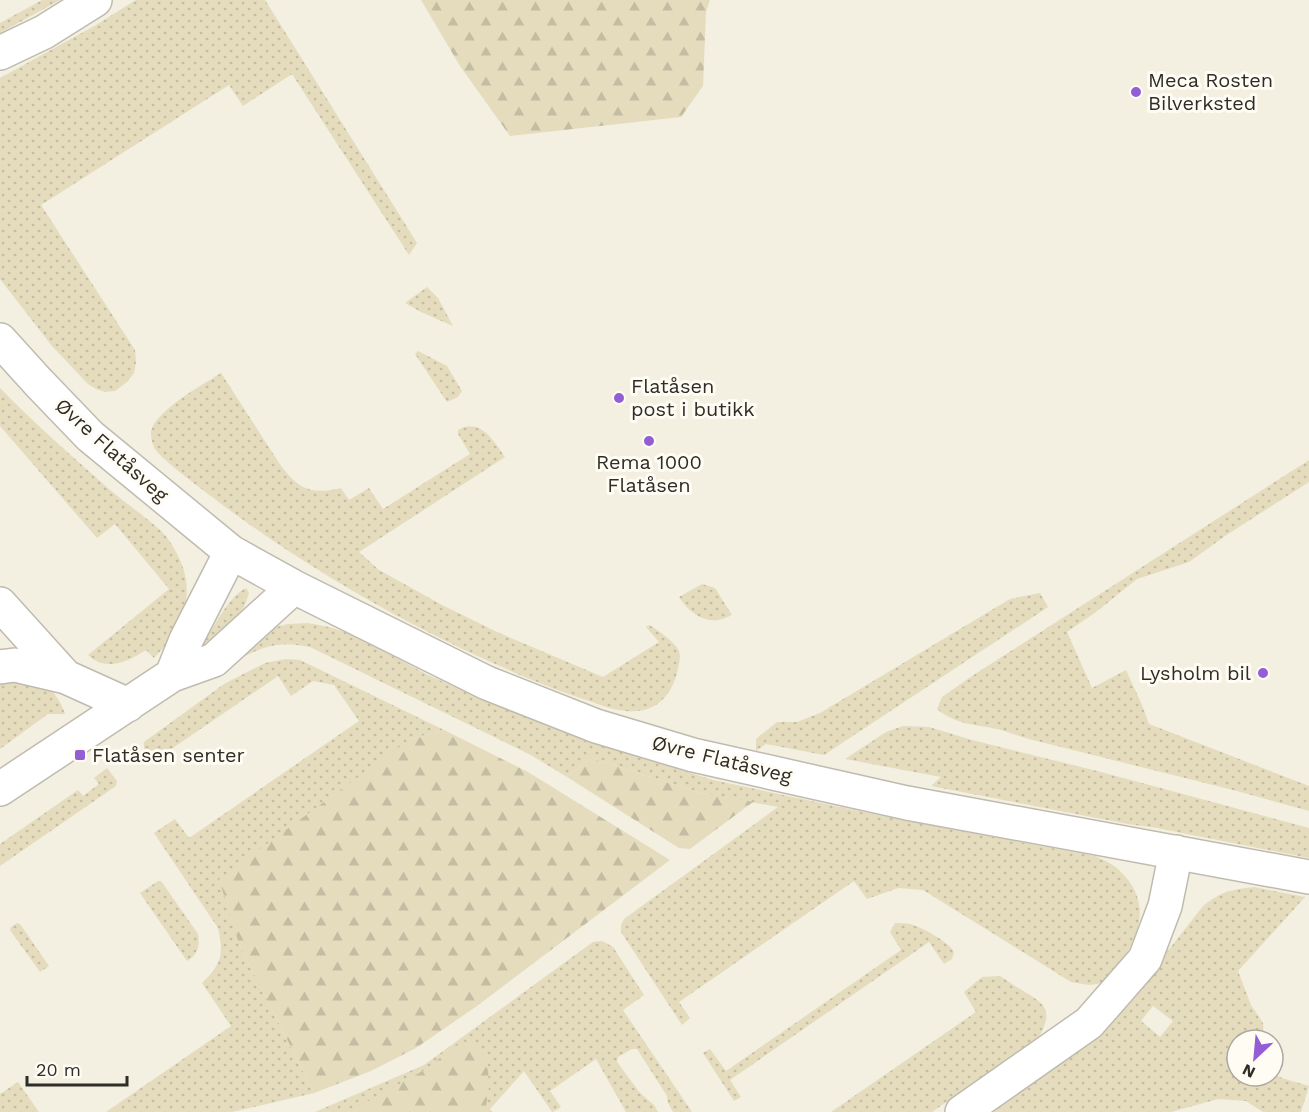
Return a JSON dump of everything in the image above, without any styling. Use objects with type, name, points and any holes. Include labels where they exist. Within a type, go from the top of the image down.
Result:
[{"type":"street","points":[[0,53],[44,32],[95,0]]},
{"type":"street","name":"Øvre Flatåsveg","points":[[0,340],[90,436],[231,552],[487,683],[596,726],[693,755],[907,803],[1309,877]]},
{"type":"street","points":[[172,675],[186,640],[231,552]]},
{"type":"street","points":[[0,789],[172,675],[214,660],[294,586]]},
{"type":"street","points":[[0,604],[66,677]]},
{"type":"street","points":[[0,667],[15,665],[66,677],[128,705]]},
{"type":"street","points":[[962,1112],[1089,1023],[1144,959],[1165,906],[1176,852]]},
{"type":"green space","points":[[42,0],[60,0],[0,33],[0,23]]},
{"type":"green space","points":[[136,0],[265,0],[417,243],[409,255],[292,74],[243,106],[229,85],[41,205],[135,350],[134,373],[115,391],[105,392],[88,384],[52,346],[0,279],[0,78]]},
{"type":"green space","points":[[421,0],[710,0],[706,12],[703,86],[681,117],[510,136],[460,66]]},
{"type":"green space","points":[[427,287],[438,298],[453,326],[405,303]]},
{"type":"green space","points":[[418,351],[447,366],[462,391],[458,397],[447,402],[415,354]]},
{"type":"green space","points":[[221,373],[280,464],[297,483],[307,489],[318,491],[341,488],[349,500],[369,488],[383,509],[470,454],[458,430],[474,427],[486,433],[505,457],[359,552],[379,570],[442,605],[497,632],[603,677],[659,642],[646,627],[649,625],[670,640],[680,653],[675,680],[665,697],[650,708],[641,710],[608,708],[483,659],[401,618],[321,572],[208,494],[157,452],[151,434],[153,426],[169,408]]},
{"type":"green space","points":[[0,388],[107,488],[160,530],[176,552],[183,567],[187,595],[180,622],[173,635],[154,658],[146,650],[132,658],[110,664],[102,663],[88,655],[169,589],[115,524],[97,538],[0,426]]},
{"type":"green space","points":[[1309,460],[1309,482],[1189,562],[1137,579],[1067,632],[1092,688],[1126,670],[1149,724],[1309,786],[1309,811],[1001,730],[960,722],[937,709],[942,697],[972,676]]},
{"type":"green space","points":[[702,584],[715,588],[732,615],[719,620],[705,619],[686,606],[679,597]]},
{"type":"green space","points":[[246,588],[249,593],[244,607],[224,637],[199,651],[226,607],[239,592]]},
{"type":"green space","points":[[1040,593],[1048,607],[824,755],[766,744],[756,751],[756,739],[777,722],[797,722],[820,713],[1010,599]]},
{"type":"green space","points":[[308,623],[354,635],[428,675],[550,727],[713,780],[887,817],[1095,856],[1119,870],[1131,884],[1138,898],[1140,913],[1133,942],[1105,983],[1089,985],[1071,982],[923,890],[898,888],[867,899],[854,881],[679,1002],[690,1018],[682,1025],[621,932],[621,925],[624,919],[778,807],[697,792],[591,758],[567,777],[529,754],[310,647],[281,644],[269,647],[253,652],[216,671],[272,628]]},
{"type":"green space","points":[[286,659],[300,660],[444,730],[410,739],[239,944],[314,1093],[232,1112],[106,1112],[231,1026],[202,983],[214,970],[220,958],[221,945],[218,928],[154,833],[175,819],[189,838],[359,721],[334,685],[313,681],[291,696],[278,676],[151,763],[144,753],[144,742],[224,684],[265,663]]},
{"type":"green space","points":[[13,679],[38,680],[47,685],[55,694],[65,714],[48,714],[0,749],[0,684]]},
{"type":"green space","points":[[903,726],[929,727],[1309,828],[1309,858],[931,786],[941,777],[845,759],[886,732]]},
{"type":"green space","points":[[444,730],[528,772],[670,860],[477,1006],[416,1048],[371,1071],[314,1093],[239,944],[219,879],[410,739]]},
{"type":"green space","points":[[591,758],[697,792],[753,802],[690,849],[679,848],[567,777]]},
{"type":"green space","points":[[107,768],[117,781],[116,786],[0,866],[0,844],[78,790],[83,796],[99,784],[94,778]]},
{"type":"green space","points":[[161,881],[198,934],[197,949],[194,956],[187,961],[140,893]]},
{"type":"green space","points":[[1254,887],[1305,897],[1238,971],[1251,1005],[1263,1023],[1263,1028],[1225,1028],[1225,1088],[1285,1088],[1285,1079],[1309,1086],[1301,1112],[1263,1112],[1246,1101],[1218,1099],[1171,1112],[987,1112],[1042,1076],[1112,1022],[1203,906],[1221,894]],"holes":[[[1153,1006],[1173,1021],[1160,1037],[1141,1021]]]},
{"type":"green space","points":[[17,923],[20,924],[49,966],[40,972],[10,930]]},
{"type":"green space","points":[[895,923],[910,924],[935,935],[954,952],[952,959],[944,964],[929,942],[730,1080],[741,1097],[734,1101],[703,1053],[710,1049],[726,1071],[901,950],[890,932]]},
{"type":"green space","points":[[602,941],[613,947],[644,995],[623,1010],[692,1112],[673,1112],[667,1096],[637,1049],[632,1049],[618,1057],[617,1062],[640,1093],[654,1105],[658,1112],[626,1112],[596,1059],[550,1091],[561,1107],[553,1112],[524,1071],[490,1109],[493,1112],[315,1112],[424,1065],[593,942]]},
{"type":"green space","points":[[1000,976],[1043,1006],[1046,1011],[1045,1023],[1038,1039],[932,1112],[831,1112],[976,1012],[964,992],[982,977]]},
{"type":"green space","points":[[461,1040],[487,1052],[489,1087],[485,1112],[340,1112],[363,1104],[428,1068]]},
{"type":"green space","points":[[18,1082],[39,1112],[0,1112],[0,1094]]},
{"type":"place","name":"Meca Rosten Bilverksted","points":[[1136,92]]},
{"type":"place","name":"Flatåsen post i butikk","points":[[619,398]]},
{"type":"place","name":"Rema 1000 Flatåsen","points":[[649,441]]},
{"type":"place","name":"Lysholm bil","points":[[1263,673]]},
{"type":"place","name":"Flatåsen senter","points":[[80,755]]}]
